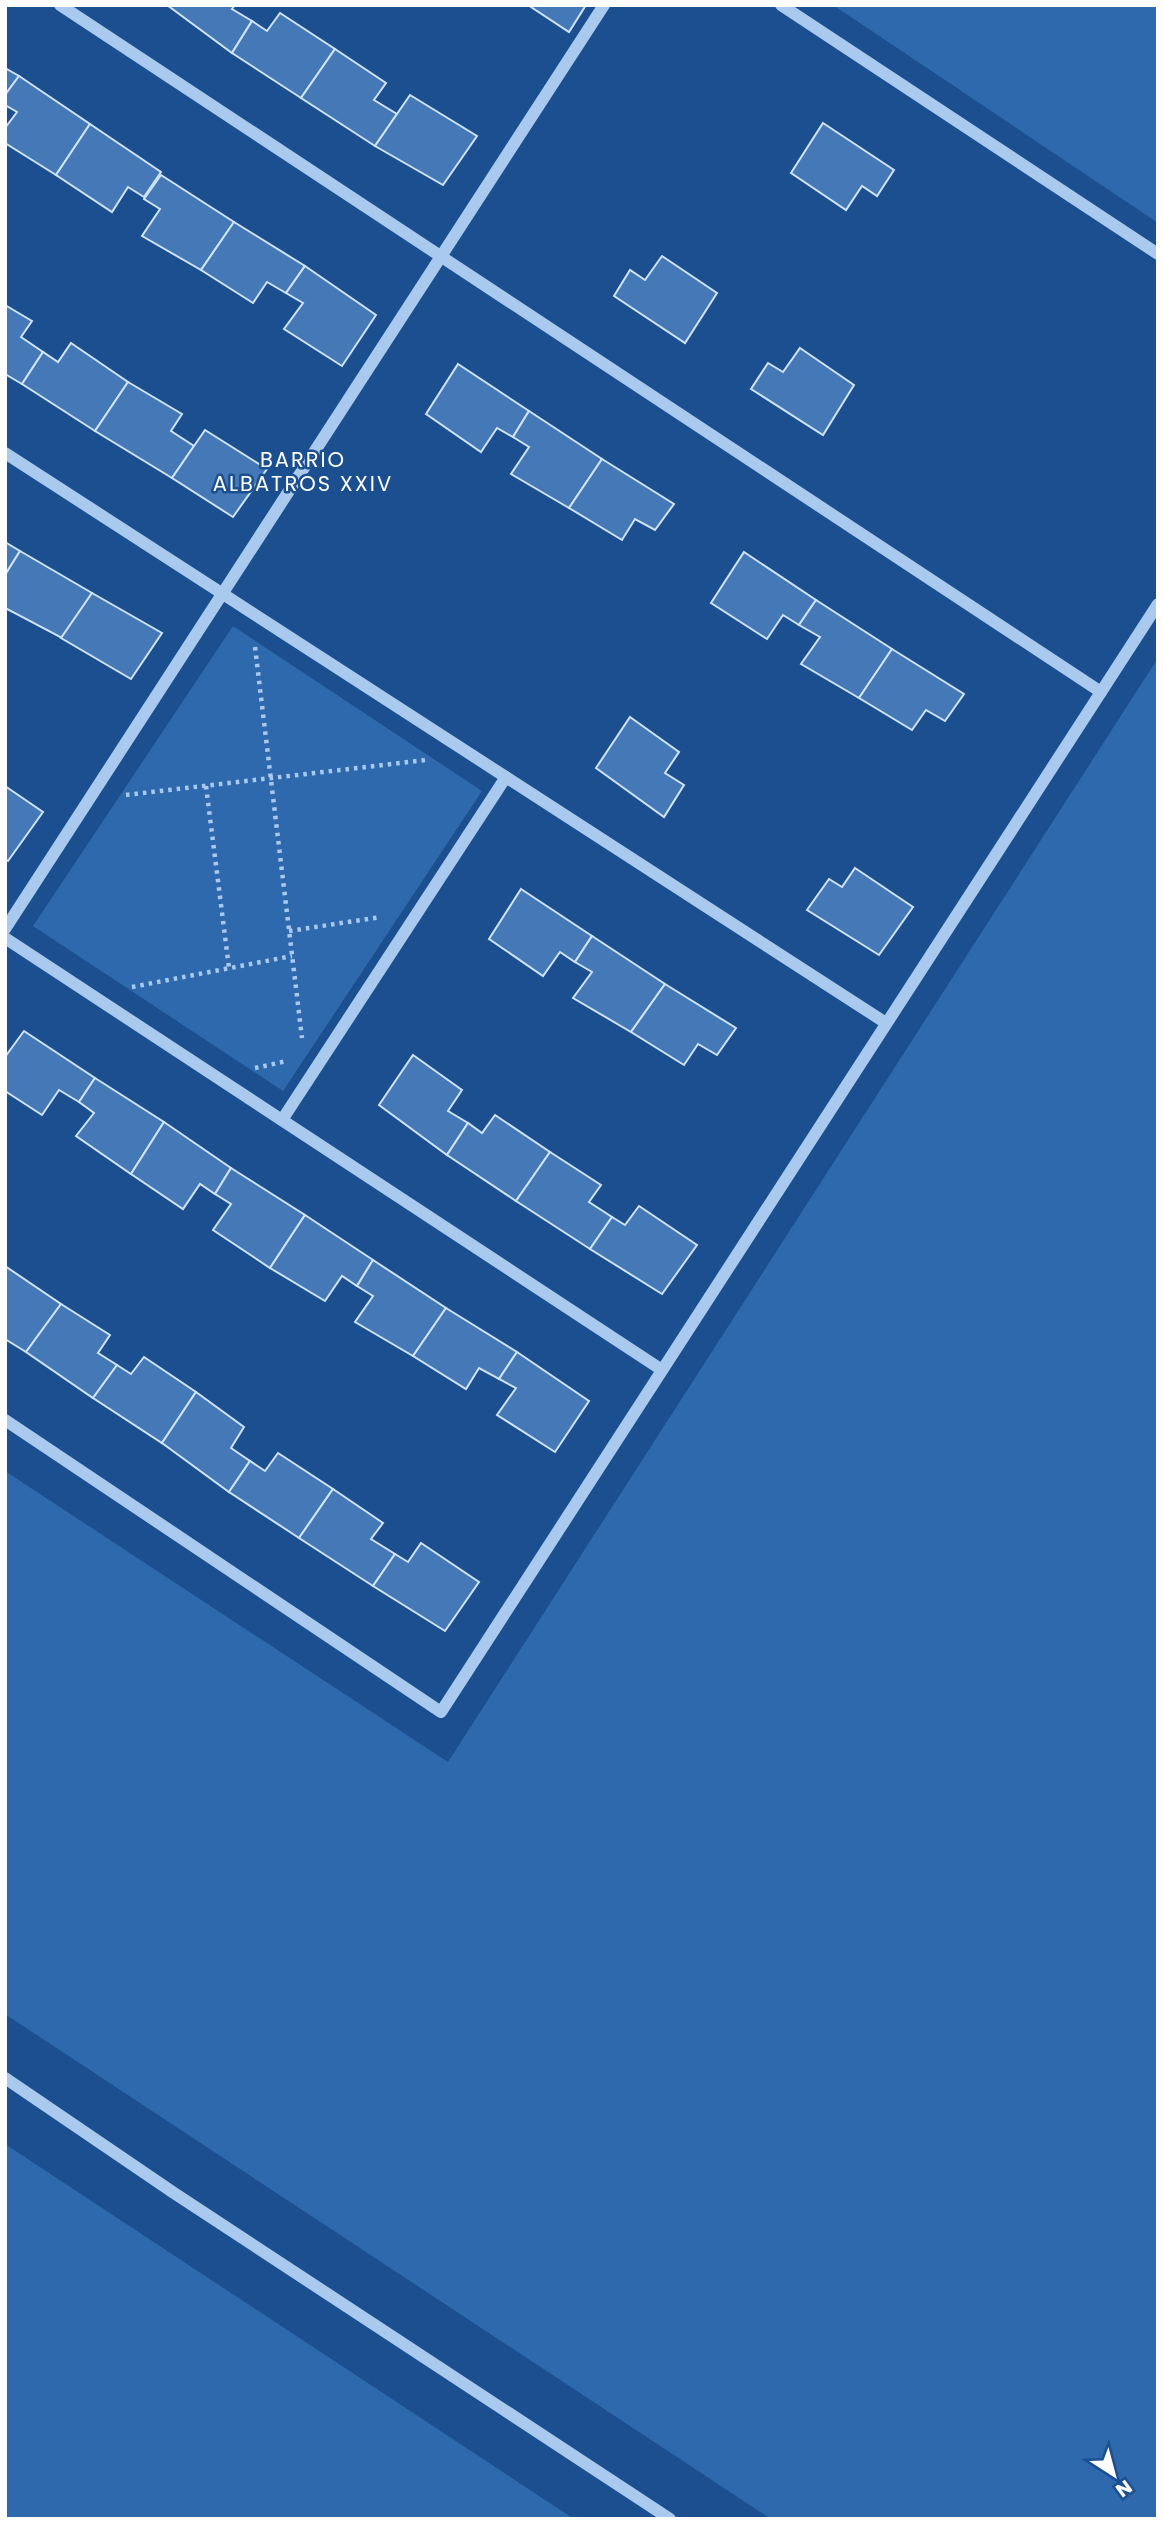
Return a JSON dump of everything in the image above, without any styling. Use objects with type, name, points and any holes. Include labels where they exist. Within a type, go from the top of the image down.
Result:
[{"type":"street","points":[[60,5],[1101,692]]},
{"type":"street","points":[[5,929],[604,5]]},
{"type":"street","points":[[781,5],[1158,254]]},
{"type":"street","points":[[5,453],[886,1023]]},
{"type":"street","points":[[5,1420],[441,1712],[1158,604]]},
{"type":"street","points":[[282,1120],[506,777]]},
{"type":"street","points":[[5,938],[662,1370]]},
{"type":"street","points":[[5,2078],[185,2201],[670,2519]]},
{"type":"path","points":[[254,640],[303,1044]]},
{"type":"path","points":[[120,795],[434,759]]},
{"type":"path","points":[[206,786],[229,968]]},
{"type":"path","points":[[289,931],[386,917]]},
{"type":"path","points":[[127,988],[292,956]]},
{"type":"path","points":[[251,1069],[291,1060]]},
{"type":"shaded area","points":[[833,5],[1158,5],[1158,223]]},
{"type":"shaded area","points":[[233,626],[482,791],[283,1091],[33,926]]},
{"type":"shaded area","points":[[1158,658],[1158,2519],[771,2519],[5,2014],[5,1471],[448,1762]]},
{"type":"shaded area","points":[[5,2144],[574,2519],[5,2519]]},
{"type":"building","points":[[167,5],[235,5],[232,9],[252,21],[232,53]]},
{"type":"building","points":[[528,5],[586,5],[569,32]]},
{"type":"building","points":[[280,13],[335,49],[301,98],[232,53],[252,21],[267,31]]},
{"type":"building","points":[[335,49],[386,83],[374,100],[397,114],[375,146],[301,98]]},
{"type":"building","points":[[5,68],[19,76],[5,95]]},
{"type":"building","points":[[19,76],[90,124],[56,175],[5,143],[5,128],[17,112],[5,105],[5,95]]},
{"type":"building","points":[[410,95],[477,136],[443,185],[375,146]]},
{"type":"building","points":[[823,123],[894,170],[877,196],[862,186],[846,210],[791,173]]},
{"type":"building","points":[[90,124],[161,172],[144,197],[128,187],[112,212],[56,175]]},
{"type":"building","points":[[161,175],[234,222],[201,270],[142,236],[160,209],[144,199]]},
{"type":"building","points":[[234,222],[305,266],[286,293],[267,282],[253,303],[201,270]]},
{"type":"building","points":[[662,256],[717,293],[685,343],[614,296],[630,270],[645,280]]},
{"type":"building","points":[[305,266],[376,315],[342,366],[284,329],[303,303],[286,293]]},
{"type":"building","points":[[5,305],[32,321],[21,337],[43,352],[22,384],[5,374]]},
{"type":"building","points":[[71,343],[128,382],[95,431],[22,384],[43,352],[58,362]]},
{"type":"building","points":[[800,348],[854,385],[823,435],[751,389],[768,363],[783,372]]},
{"type":"building","points":[[458,364],[529,411],[513,437],[497,428],[481,452],[426,414]]},
{"type":"building","points":[[128,382],[182,414],[171,431],[194,446],[172,478],[95,431]]},
{"type":"building","points":[[529,411],[602,459],[569,508],[511,474],[529,447],[513,437]]},
{"type":"building","points":[[205,430],[267,469],[233,517],[172,478]]},
{"type":"building","points":[[602,459],[674,504],[655,530],[635,519],[622,540],[569,508]]},
{"type":"building","points":[[5,542],[20,551],[5,575]]},
{"type":"building","points":[[20,551],[92,593],[62,638],[5,608],[5,575]]},
{"type":"building","points":[[744,552],[816,600],[799,625],[783,615],[767,639],[711,603]]},
{"type":"building","points":[[92,593],[162,633],[131,679],[61,638]]},
{"type":"building","points":[[816,600],[892,649],[859,698],[801,664],[820,637],[799,625]]},
{"type":"building","points":[[892,649],[964,694],[945,721],[926,710],[912,730],[859,698]]},
{"type":"building","points":[[630,717],[679,752],[665,773],[684,785],[664,817],[596,768]]},
{"type":"building","points":[[5,786],[43,812],[8,861],[5,859]]},
{"type":"building","points":[[855,868],[913,907],[879,955],[807,910],[829,879],[842,887]]},
{"type":"building","points":[[521,889],[592,936],[575,962],[560,952],[543,976],[489,939]]},
{"type":"building","points":[[592,936],[665,984],[631,1032],[573,998],[592,972],[575,962]]},
{"type":"building","points":[[665,984],[736,1028],[717,1055],[698,1044],[684,1065],[631,1032]]},
{"type":"building","points":[[24,1031],[95,1078],[79,1102],[59,1090],[42,1115],[5,1091],[5,1057]]},
{"type":"building","points":[[413,1055],[462,1090],[448,1111],[468,1123],[447,1155],[379,1105]]},
{"type":"building","points":[[95,1078],[164,1122],[131,1174],[76,1136],[94,1113],[79,1102]]},
{"type":"building","points":[[495,1115],[550,1152],[516,1201],[447,1155],[468,1123],[482,1133]]},
{"type":"building","points":[[164,1122],[231,1168],[215,1194],[200,1184],[183,1209],[131,1174]]},
{"type":"building","points":[[550,1152],[601,1185],[589,1202],[612,1217],[590,1249],[516,1201]]},
{"type":"building","points":[[231,1168],[305,1215],[270,1268],[213,1230],[231,1204],[215,1194]]},
{"type":"building","points":[[639,1206],[697,1245],[662,1294],[590,1249],[612,1217],[625,1225]]},
{"type":"building","points":[[305,1215],[373,1260],[357,1286],[342,1276],[325,1301],[270,1268]]},
{"type":"building","points":[[373,1260],[446,1308],[413,1356],[355,1322],[373,1296],[357,1286]]},
{"type":"building","points":[[5,1266],[61,1304],[26,1352],[5,1339]]},
{"type":"building","points":[[61,1304],[110,1335],[98,1353],[117,1365],[93,1398],[26,1352]]},
{"type":"building","points":[[446,1308],[517,1352],[499,1379],[479,1368],[466,1389],[413,1356]]},
{"type":"building","points":[[517,1352],[589,1401],[555,1452],[497,1415],[516,1388],[499,1379]]},
{"type":"building","points":[[144,1357],[196,1392],[162,1443],[93,1398],[117,1365],[131,1374]]},
{"type":"building","points":[[196,1392],[244,1427],[231,1448],[250,1461],[229,1492],[162,1443]]},
{"type":"building","points":[[278,1453],[333,1489],[299,1538],[229,1492],[250,1461],[265,1471]]},
{"type":"building","points":[[333,1489],[383,1523],[371,1539],[395,1554],[373,1586],[299,1538]]},
{"type":"building","points":[[421,1543],[479,1582],[445,1631],[373,1586],[395,1554],[408,1562]]},
{"type":"district","name":"BARRIO ALBATROS XXIV","points":[[303,472]]}]
